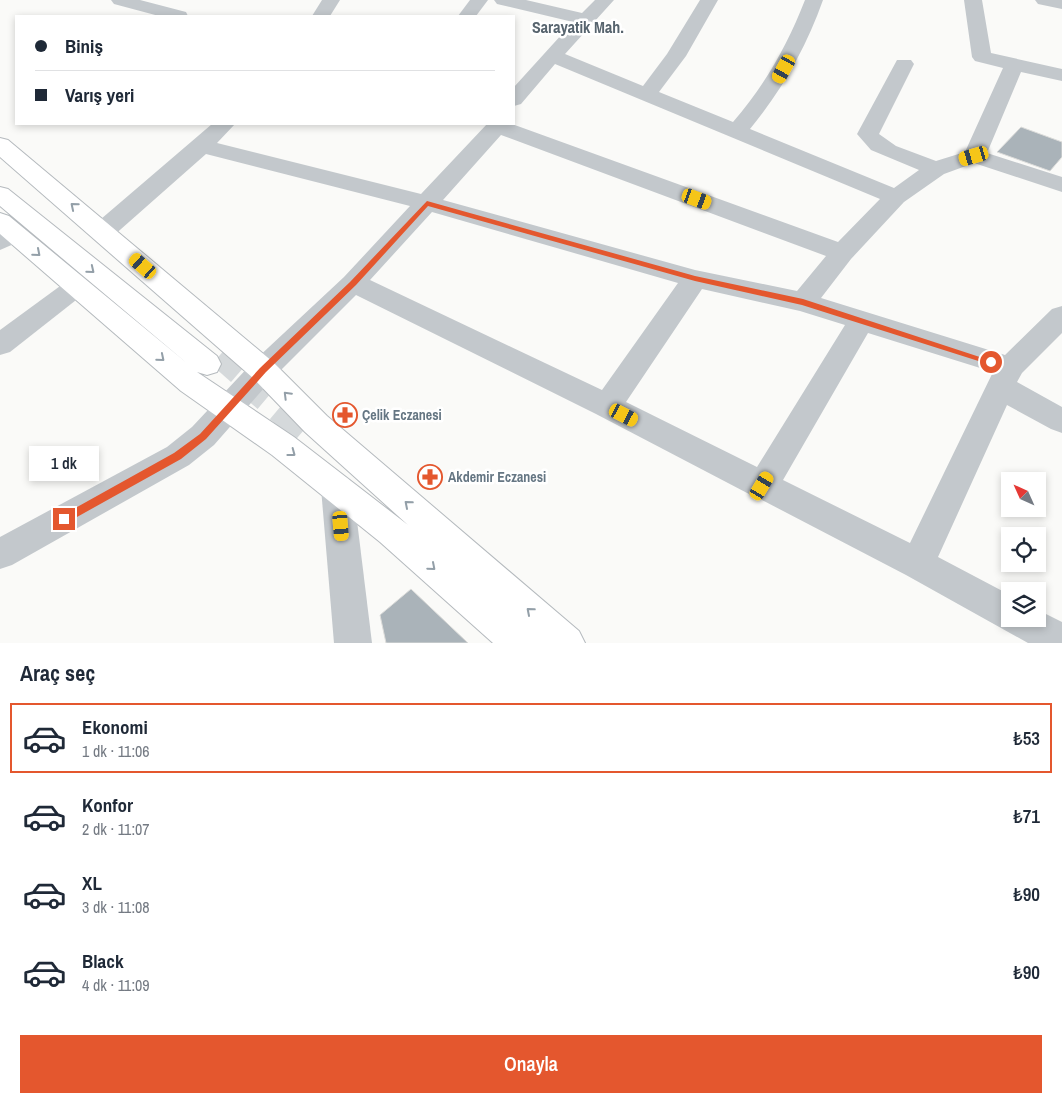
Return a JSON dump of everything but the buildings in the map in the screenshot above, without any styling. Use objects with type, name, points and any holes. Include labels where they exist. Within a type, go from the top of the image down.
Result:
[{"type":"main road","points":[[0,144],[263,370],[316,424],[566,643]]},
{"type":"main road","points":[[0,169],[214,360],[0,194]]},
{"type":"main road","points":[[5,233],[76,286],[191,383],[283,446],[338,488],[392,532],[520,643]]},
{"type":"street","points":[[120,0],[175,15]]},
{"type":"street","points":[[321,15],[331,0]]},
{"type":"street","points":[[468,15],[479,0]]},
{"type":"street","points":[[504,0],[586,20]]},
{"type":"street","points":[[515,97],[605,0]]},
{"type":"street","points":[[647,94],[676,56],[709,0]]},
{"type":"street","points":[[736,132],[777,82],[799,41],[814,0]]},
{"type":"street","points":[[973,0],[982,57],[1014,66],[1062,75]]},
{"type":"street","points":[[1044,0],[1062,4]]},
{"type":"street","points":[[552,56],[896,197]]},
{"type":"street","points":[[904,64],[868,134],[877,145],[936,169]]},
{"type":"street","points":[[974,156],[1014,66]]},
{"type":"street","points":[[103,231],[202,146],[223,125]]},
{"type":"street","points":[[0,554],[178,456],[203,436],[263,370],[353,283],[499,125],[842,253]]},
{"type":"street","points":[[202,146],[427,203],[695,279],[803,302],[862,320],[1006,377],[1062,421]]},
{"type":"street","points":[[803,302],[842,253],[896,197],[936,169],[974,156],[1062,185]]},
{"type":"street","points":[[607,406],[695,279]]},
{"type":"street","points":[[353,283],[607,406],[918,564],[1001,609]]},
{"type":"street","points":[[0,345],[76,286]]},
{"type":"street","points":[[918,564],[1006,377],[1062,316]]},
{"type":"street","points":[[762,486],[862,320]]},
{"type":"street","points":[[338,488],[349,621],[353,643]]},
{"type":"street","points":[[1035,627],[1056,637]]},
{"type":"tunnel","points":[[220,355],[244,376]]},
{"type":"tunnel","points":[[243,375],[307,429]]},
{"type":"place","name":"Çelik Eczanesi","points":[[345,415]]},
{"type":"place","name":"Akdemir Eczanesi","points":[[430,477]]},
{"type":"district","name":"Sarayatik Mah.","points":[[578,27]]},
{"type":"route","points":[[64,519],[178,456],[203,436],[263,370],[353,283],[427,203],[695,279],[803,302],[991,362]]}]
